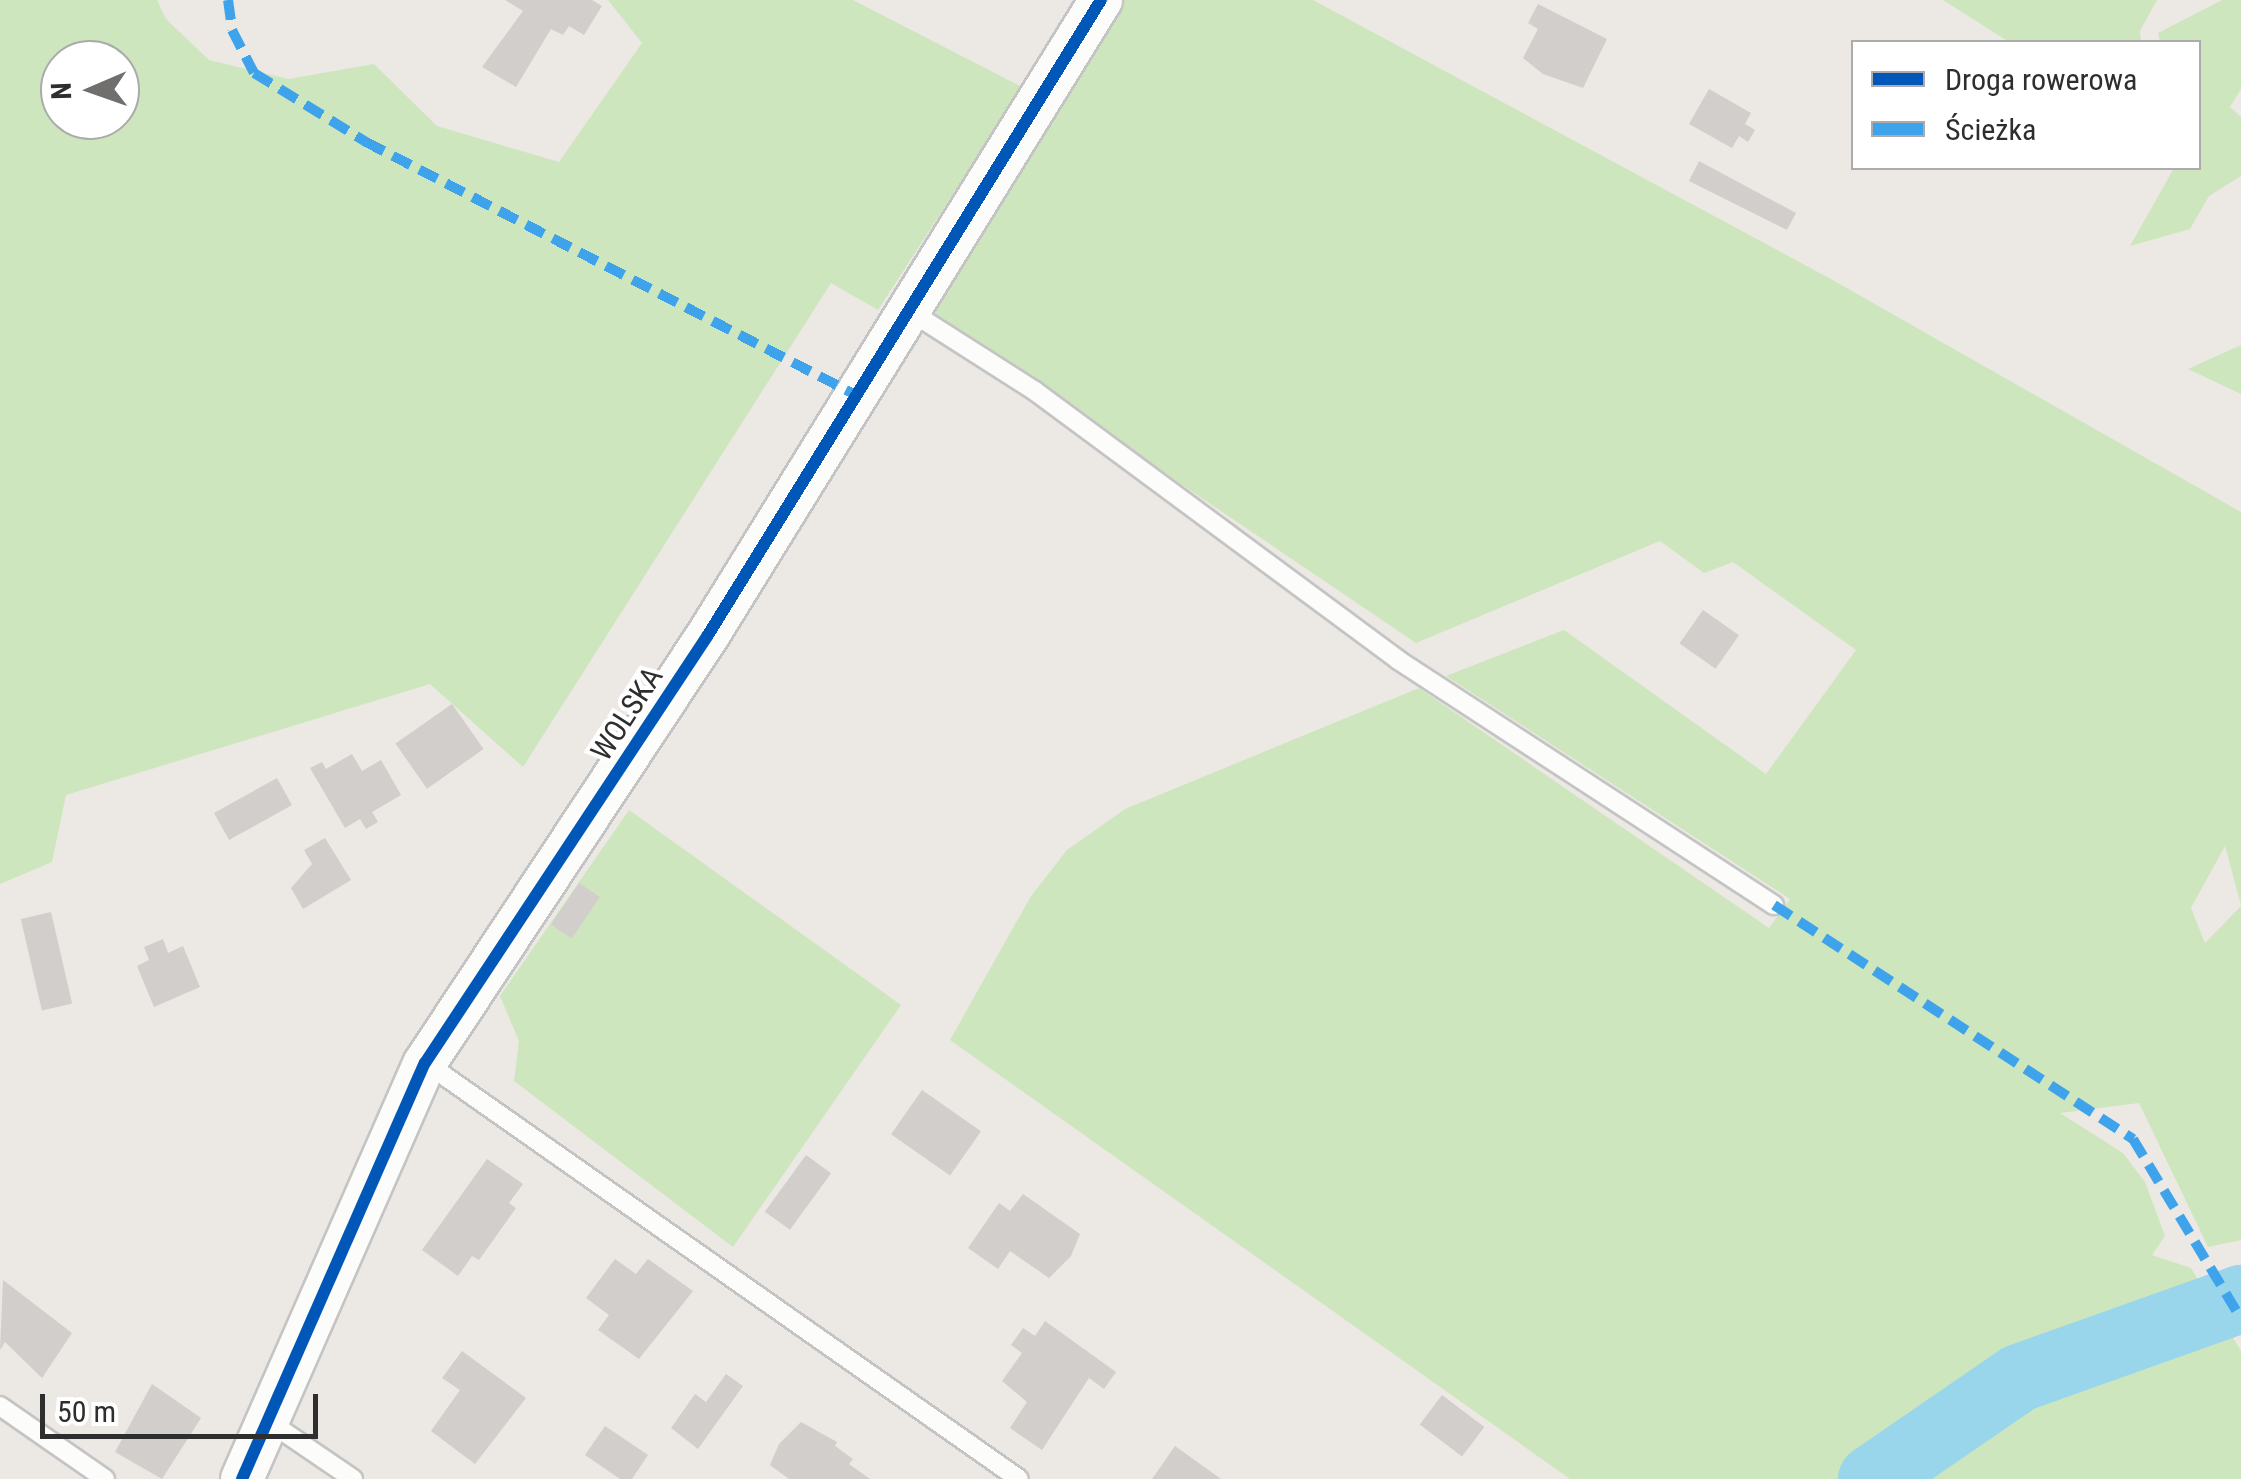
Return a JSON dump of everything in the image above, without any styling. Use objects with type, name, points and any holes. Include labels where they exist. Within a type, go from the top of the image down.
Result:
[{"type":"street","name":"WOLSKA","points":[[242,1479],[425,1062],[708,636],[1100,0]]},
{"type":"lane","points":[[911,312],[1035,391],[1398,660],[1774,905]]},
{"type":"lane","points":[[425,1062],[1019,1479]]},
{"type":"lane","points":[[0,1406],[105,1479]]},
{"type":"lane","points":[[267,1420],[353,1479]]},
{"type":"green space","points":[[0,0],[157,0],[166,19],[209,60],[288,79],[374,64],[437,126],[559,162],[642,43],[608,0],[853,0],[1022,87],[878,310],[831,283],[523,767],[430,684],[66,795],[52,862],[0,884]]},
{"type":"green space","points":[[1124,0],[1313,0],[1829,278],[2241,512],[2241,905],[2225,846],[2191,908],[2205,943],[2241,906],[2241,1240],[2208,1247],[2139,1103],[2060,1113],[2123,1153],[2145,1182],[2165,1236],[2152,1255],[2191,1268],[2241,1351],[2241,1479],[1570,1479],[950,1040],[1031,896],[1067,850],[1125,809],[1419,688],[1769,928],[1790,899],[1446,676],[1564,630],[1766,774],[1856,650],[1733,562],[1704,573],[1660,541],[1416,643],[931,315]]},
{"type":"green space","points":[[1943,0],[2157,0],[2140,31],[2141,40],[2006,40]]},
{"type":"green space","points":[[2222,0],[2241,0],[2241,89],[2230,107],[2241,117],[2241,176],[2209,196],[2190,229],[2130,246],[2173,170],[2201,170],[2201,40],[2160,40],[2158,33]]},
{"type":"green space","points":[[2241,345],[2241,394],[2188,369]]},
{"type":"green space","points":[[629,810],[901,1005],[733,1247],[514,1081],[519,1041],[500,996]]},
{"type":"building","points":[[505,0],[592,0],[602,6],[584,35],[569,26],[563,35],[551,29],[516,87],[482,67],[523,11]]},
{"type":"building","points":[[1538,4],[1607,39],[1583,88],[1543,74],[1523,58],[1538,29],[1528,23]]},
{"type":"building","points":[[1709,89],[1751,113],[1745,124],[1755,130],[1748,142],[1739,136],[1732,148],[1689,124]]},
{"type":"building","points":[[1699,161],[1796,213],[1787,230],[1689,181]]},
{"type":"building","points":[[1703,610],[1739,635],[1716,669],[1679,644]]},
{"type":"building","points":[[452,704],[484,749],[427,789],[395,744]]},
{"type":"building","points":[[352,754],[362,771],[381,760],[401,795],[372,812],[378,822],[366,829],[360,819],[345,828],[310,768],[322,762],[326,769]]},
{"type":"building","points":[[277,778],[292,805],[229,840],[214,813]]},
{"type":"building","points":[[325,838],[351,880],[303,909],[291,888],[312,864],[304,850]]},
{"type":"building","points":[[579,883],[600,897],[572,938],[551,924]]},
{"type":"building","points":[[51,912],[72,1004],[42,1011],[21,919]]},
{"type":"building","points":[[163,939],[168,953],[183,946],[200,987],[154,1007],[137,966],[149,960],[144,947]]},
{"type":"building","points":[[922,1090],[981,1131],[950,1176],[891,1134]]},
{"type":"building","points":[[806,1155],[831,1173],[790,1230],[765,1212]]},
{"type":"building","points":[[487,1159],[523,1184],[509,1203],[516,1208],[479,1260],[472,1256],[458,1276],[422,1250]]},
{"type":"building","points":[[1023,1194],[1080,1234],[1071,1256],[1049,1278],[1010,1251],[998,1269],[968,1248],[999,1203],[1010,1211]]},
{"type":"building","points":[[615,1259],[636,1274],[648,1259],[693,1291],[639,1359],[598,1330],[609,1315],[586,1298]]},
{"type":"building","points":[[3,1280],[72,1333],[42,1378],[5,1342],[0,1350]]},
{"type":"building","points":[[1045,1321],[1116,1372],[1104,1389],[1089,1378],[1042,1450],[1010,1428],[1027,1402],[1002,1381],[1022,1353],[1011,1345],[1023,1328],[1035,1336]]},
{"type":"building","points":[[462,1351],[526,1398],[475,1464],[431,1431],[460,1390],[442,1378]]},
{"type":"building","points":[[726,1374],[743,1386],[698,1449],[671,1428],[695,1394],[706,1402]]},
{"type":"building","points":[[152,1384],[201,1418],[162,1479],[115,1452]]},
{"type":"building","points":[[1442,1395],[1484,1427],[1462,1456],[1420,1425]]},
{"type":"building","points":[[801,1422],[837,1442],[835,1446],[853,1459],[849,1464],[870,1479],[789,1479],[770,1465],[779,1444]]},
{"type":"building","points":[[605,1426],[648,1455],[632,1479],[620,1479],[585,1455]]},
{"type":"building","points":[[1175,1446],[1221,1479],[1152,1479]]},
{"type":"waterway","points":[[1872,1479],[2019,1378],[2241,1299]]},
{"type":"marked path","points":[[228,0],[232,30],[254,73],[366,142],[858,396]]},
{"type":"marked path","points":[[1774,905],[2133,1139],[2241,1319]]},
{"type":"cycle path","points":[[242,1479],[425,1063],[708,635],[1101,0]]}]
